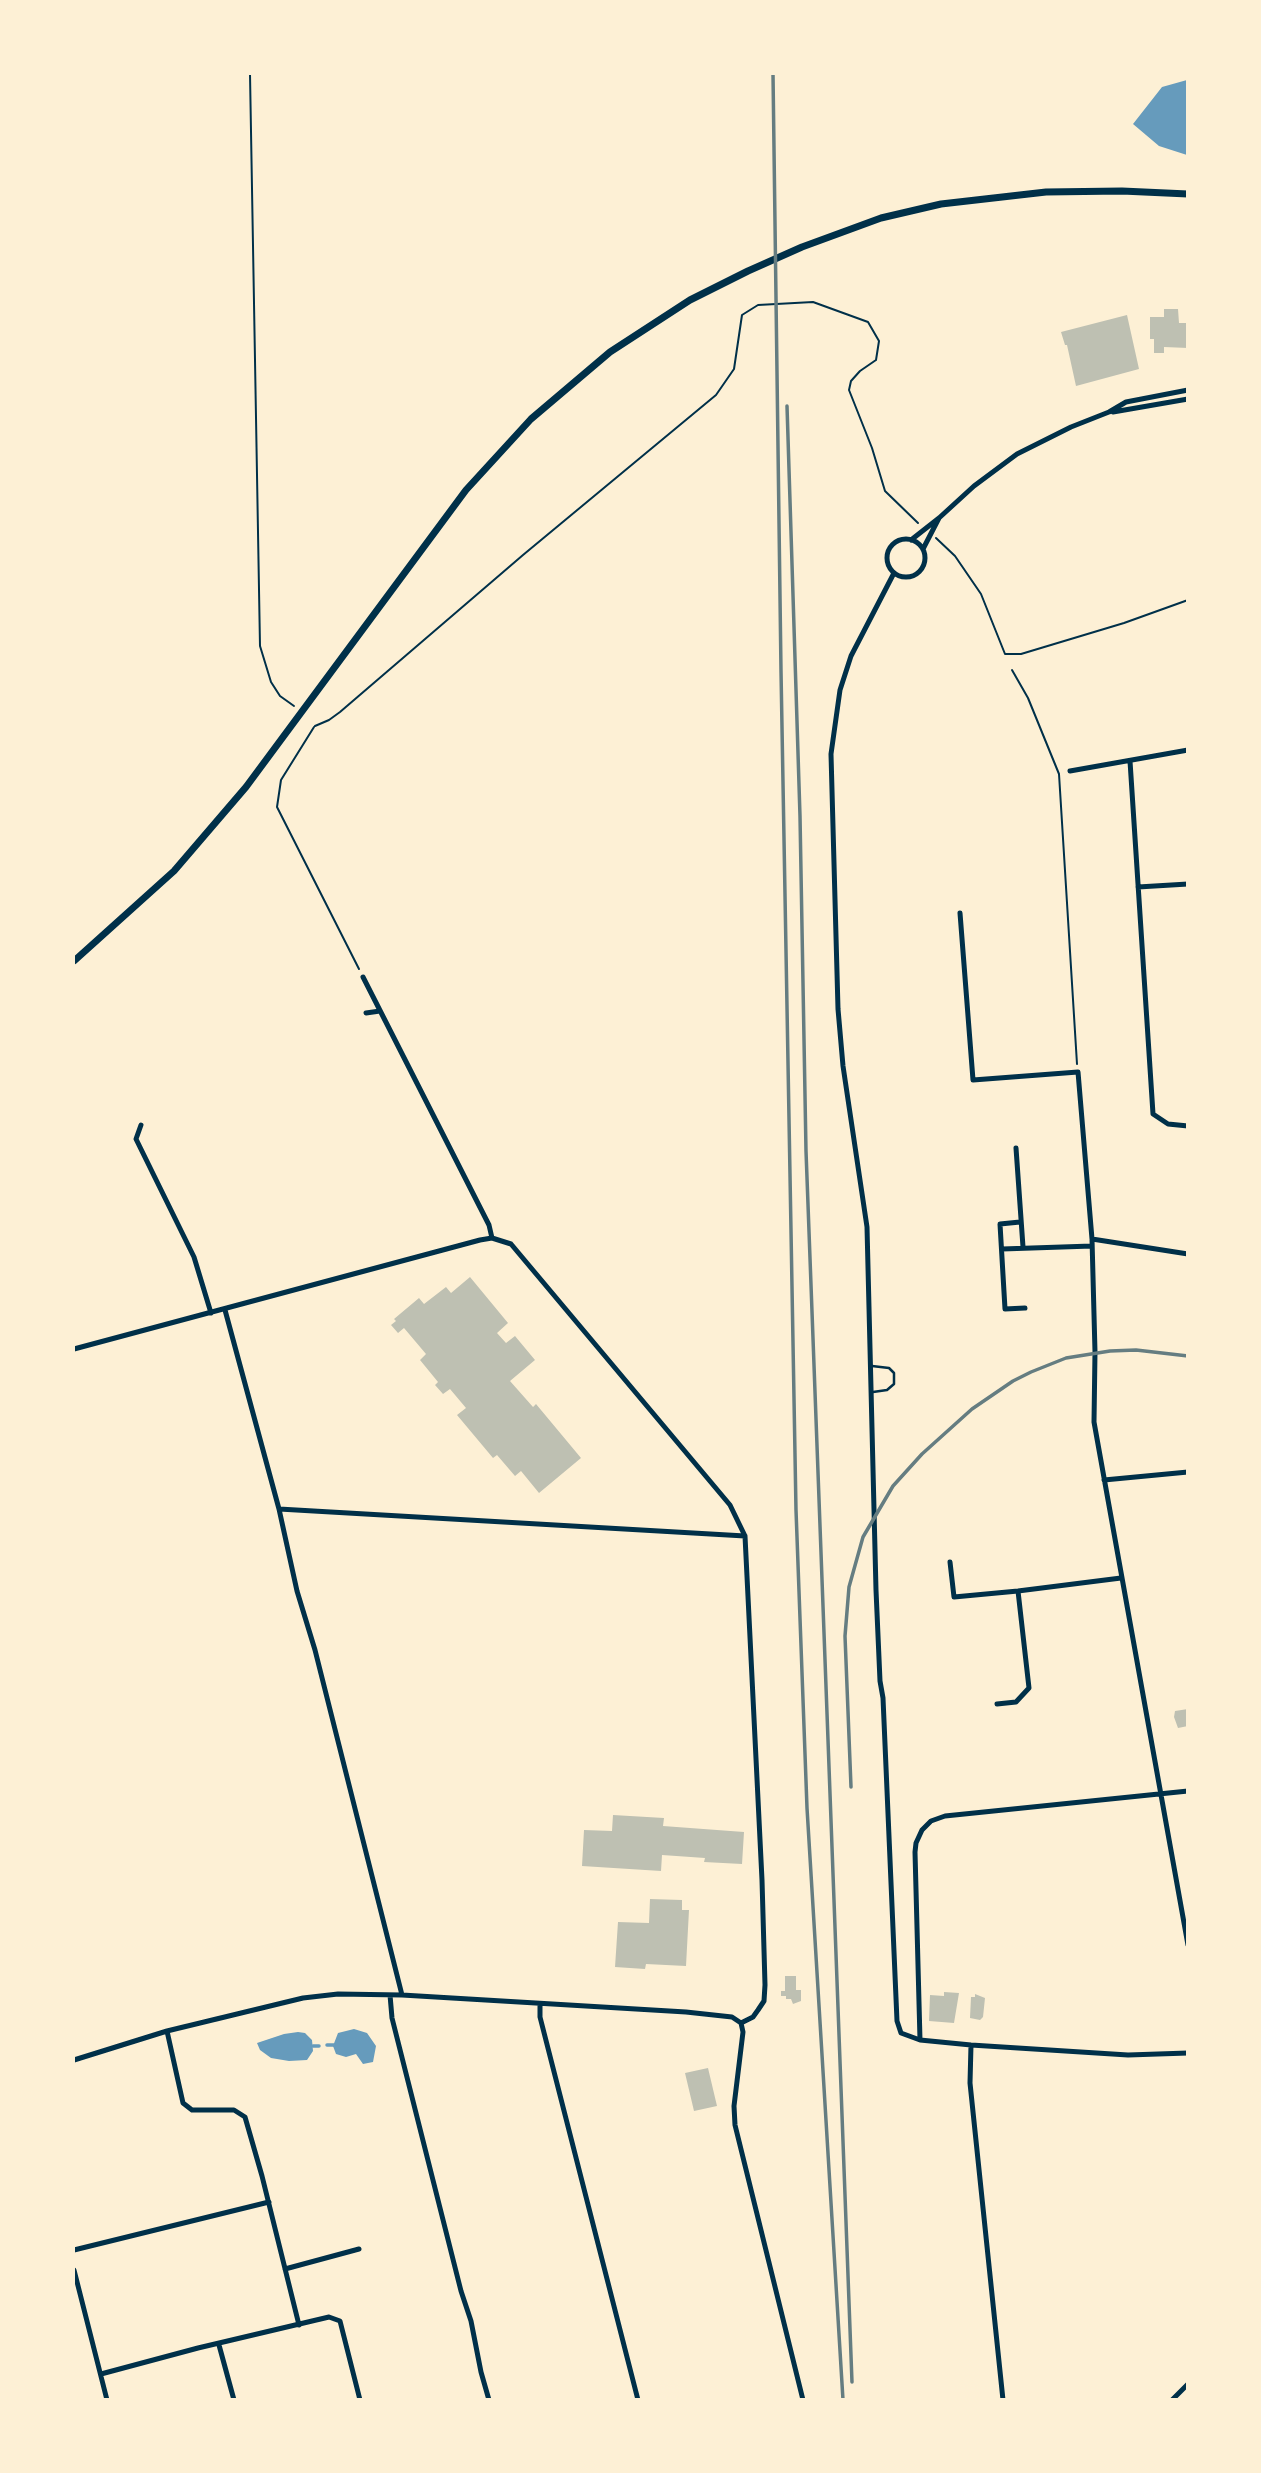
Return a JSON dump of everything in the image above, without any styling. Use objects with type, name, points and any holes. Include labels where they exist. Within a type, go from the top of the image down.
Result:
[{"type":"main road","points":[[74,961],[174,871],[246,787],[304,713],[353,641],[466,490],[531,419],[610,352],[690,300],[802,247],[881,218],[941,204],[1046,192],[1188,194]]},
{"type":"street","points":[[911,540],[974,486],[1017,454],[1126,402],[1188,390]]},
{"type":"street","points":[[1109,412],[1188,399]]},
{"type":"street","points":[[923,550],[939,518]]},
{"type":"street","points":[[900,540],[911,540],[923,550],[925,560],[915,575],[904,577],[894,573],[888,565],[887,555],[892,545],[900,540]]},
{"type":"street","points":[[894,573],[850,656],[840,690],[831,754],[838,1009],[843,1066],[867,1227],[876,1590],[897,2021],[901,2033],[920,2040],[1128,2055],[1188,2053]]},
{"type":"street","points":[[1070,771],[1188,750]]},
{"type":"street","points":[[1130,761],[1153,1114],[1168,1124],[1188,1126]]},
{"type":"street","points":[[1138,887],[1188,884]]},
{"type":"street","points":[[960,914],[973,1080],[1078,1072],[1092,1243],[1094,1422],[1188,1945]]},
{"type":"street","points":[[363,977],[489,1225],[492,1238]]},
{"type":"street","points":[[366,1013],[380,1011]]},
{"type":"street","points":[[141,1125],[136,1139],[194,1257],[211,1313]]},
{"type":"street","points":[[1016,1148],[1023,1247]]},
{"type":"street","points":[[1020,1222],[1000,1224],[1005,1309],[1025,1308]]},
{"type":"street","points":[[74,1349],[492,1238],[511,1244],[730,1505],[745,1536],[765,1985],[764,2001],[753,2017],[741,2023]]},
{"type":"street","points":[[1002,1249],[1092,1243],[1188,1254]]},
{"type":"street","points":[[225,1310],[279,1509],[297,1591],[318,1661],[402,1995]]},
{"type":"street","points":[[1104,1480],[1188,1472]]},
{"type":"street","points":[[279,1509],[745,1536]]},
{"type":"street","points":[[950,1562],[954,1597],[1121,1578]]},
{"type":"street","points":[[998,1704],[1016,1702],[1028,1688],[1018,1591]]},
{"type":"street","points":[[920,2040],[915,1852],[922,1830],[932,1821],[945,1816],[1188,1791]]},
{"type":"street","points":[[74,2060],[167,2031],[303,1998],[338,1994],[402,1995],[732,2017],[741,2023],[743,2032],[734,2106],[735,2125],[803,2399]]},
{"type":"street","points":[[390,1995],[391,2018],[489,2399]]},
{"type":"street","points":[[540,2004],[540,2017],[638,2399]]},
{"type":"street","points":[[167,2031],[183,2103],[192,2110],[234,2110],[245,2117],[299,2325]]},
{"type":"street","points":[[971,2045],[970,2083],[1003,2399]]},
{"type":"street","points":[[74,2250],[269,2202]]},
{"type":"street","points":[[285,2269],[359,2249]]},
{"type":"street","points":[[74,2270],[107,2399]]},
{"type":"street","points":[[101,2374],[329,2317],[340,2322],[360,2399]]},
{"type":"street","points":[[219,2345],[234,2399]]},
{"type":"street","points":[[1172,2399],[1188,2385]]},
{"type":"lane","points":[[872,1366],[889,1368],[894,1373],[894,1384],[887,1390],[873,1392]]},
{"type":"path","points":[[250,74],[260,646],[271,682],[279,696],[304,713],[315,726]]},
{"type":"path","points":[[363,977],[277,807],[281,780],[315,726],[340,712],[716,395],[734,369],[742,316],[758,305],[813,302],[868,322],[879,341],[876,359],[851,381],[849,390],[872,448],[885,491],[924,528]]},
{"type":"path","points":[[931,534],[945,544],[981,594],[1005,654],[1021,654],[1124,623],[1188,600]]},
{"type":"path","points":[[1012,670],[1028,698],[1059,774],[1078,1072]]},
{"type":"water","points":[[1188,80],[1187,155],[1159,146],[1133,124],[1162,87]]},
{"type":"water","points":[[354,2029],[367,2033],[376,2046],[373,2062],[363,2064],[356,2054],[346,2057],[336,2054],[333,2046],[338,2033]]},
{"type":"water","points":[[305,2033],[312,2040],[313,2051],[307,2060],[271,2058],[260,2050],[257,2043],[284,2034]]},
{"type":"building","points":[[1164,309],[1178,309],[1179,323],[1188,323],[1188,348],[1164,347],[1164,353],[1154,353],[1154,339],[1150,339],[1150,317],[1164,317]]},
{"type":"building","points":[[1127,315],[1139,369],[1076,386],[1067,345],[1061,332]]},
{"type":"building","points":[[470,1277],[508,1323],[497,1333],[506,1343],[515,1336],[535,1360],[510,1381],[533,1407],[536,1404],[581,1458],[539,1493],[521,1471],[515,1476],[497,1455],[493,1458],[457,1415],[466,1408],[450,1389],[443,1394],[435,1385],[438,1382],[420,1360],[426,1354],[404,1328],[398,1333],[391,1325],[396,1321],[394,1319],[419,1298],[424,1304],[446,1287],[451,1293]]},
{"type":"building","points":[[1188,1709],[1188,1726],[1178,1728],[1175,1711]]},
{"type":"building","points":[[613,1815],[664,1818],[663,1826],[744,1832],[742,1864],[704,1862],[705,1858],[662,1855],[661,1871],[582,1866],[584,1830],[612,1831]]},
{"type":"building","points":[[650,1899],[682,1900],[682,1910],[689,1910],[686,1966],[646,1964],[645,1969],[615,1967],[618,1922],[649,1923]]},
{"type":"building","points":[[785,1976],[796,1976],[796,1990],[801,1990],[801,2001],[793,2004],[791,1999],[781,1996],[781,1991],[785,1991]]},
{"type":"building","points":[[944,1992],[959,1993],[954,2023],[929,2021],[930,1995],[944,1996]]},
{"type":"building","points":[[975,1994],[985,1998],[983,2017],[980,2020],[970,2018],[971,1997],[975,1997]]},
{"type":"building","points":[[708,2068],[717,2106],[694,2111],[685,2073]]},
{"type":"waterway","points":[[327,2045],[334,2045]]},
{"type":"waterway","points":[[313,2046],[319,2046]]},
{"type":"railway","points":[[773,74],[796,1510],[807,1808],[843,2400]]},
{"type":"railway","points":[[787,406],[800,816],[806,1151],[852,2382]]},
{"type":"railway","points":[[851,1787],[845,1636],[849,1587],[863,1537],[893,1486],[922,1454],[972,1409],[1031,1372],[1066,1358],[1110,1351],[1136,1350],[1188,1356]]}]
